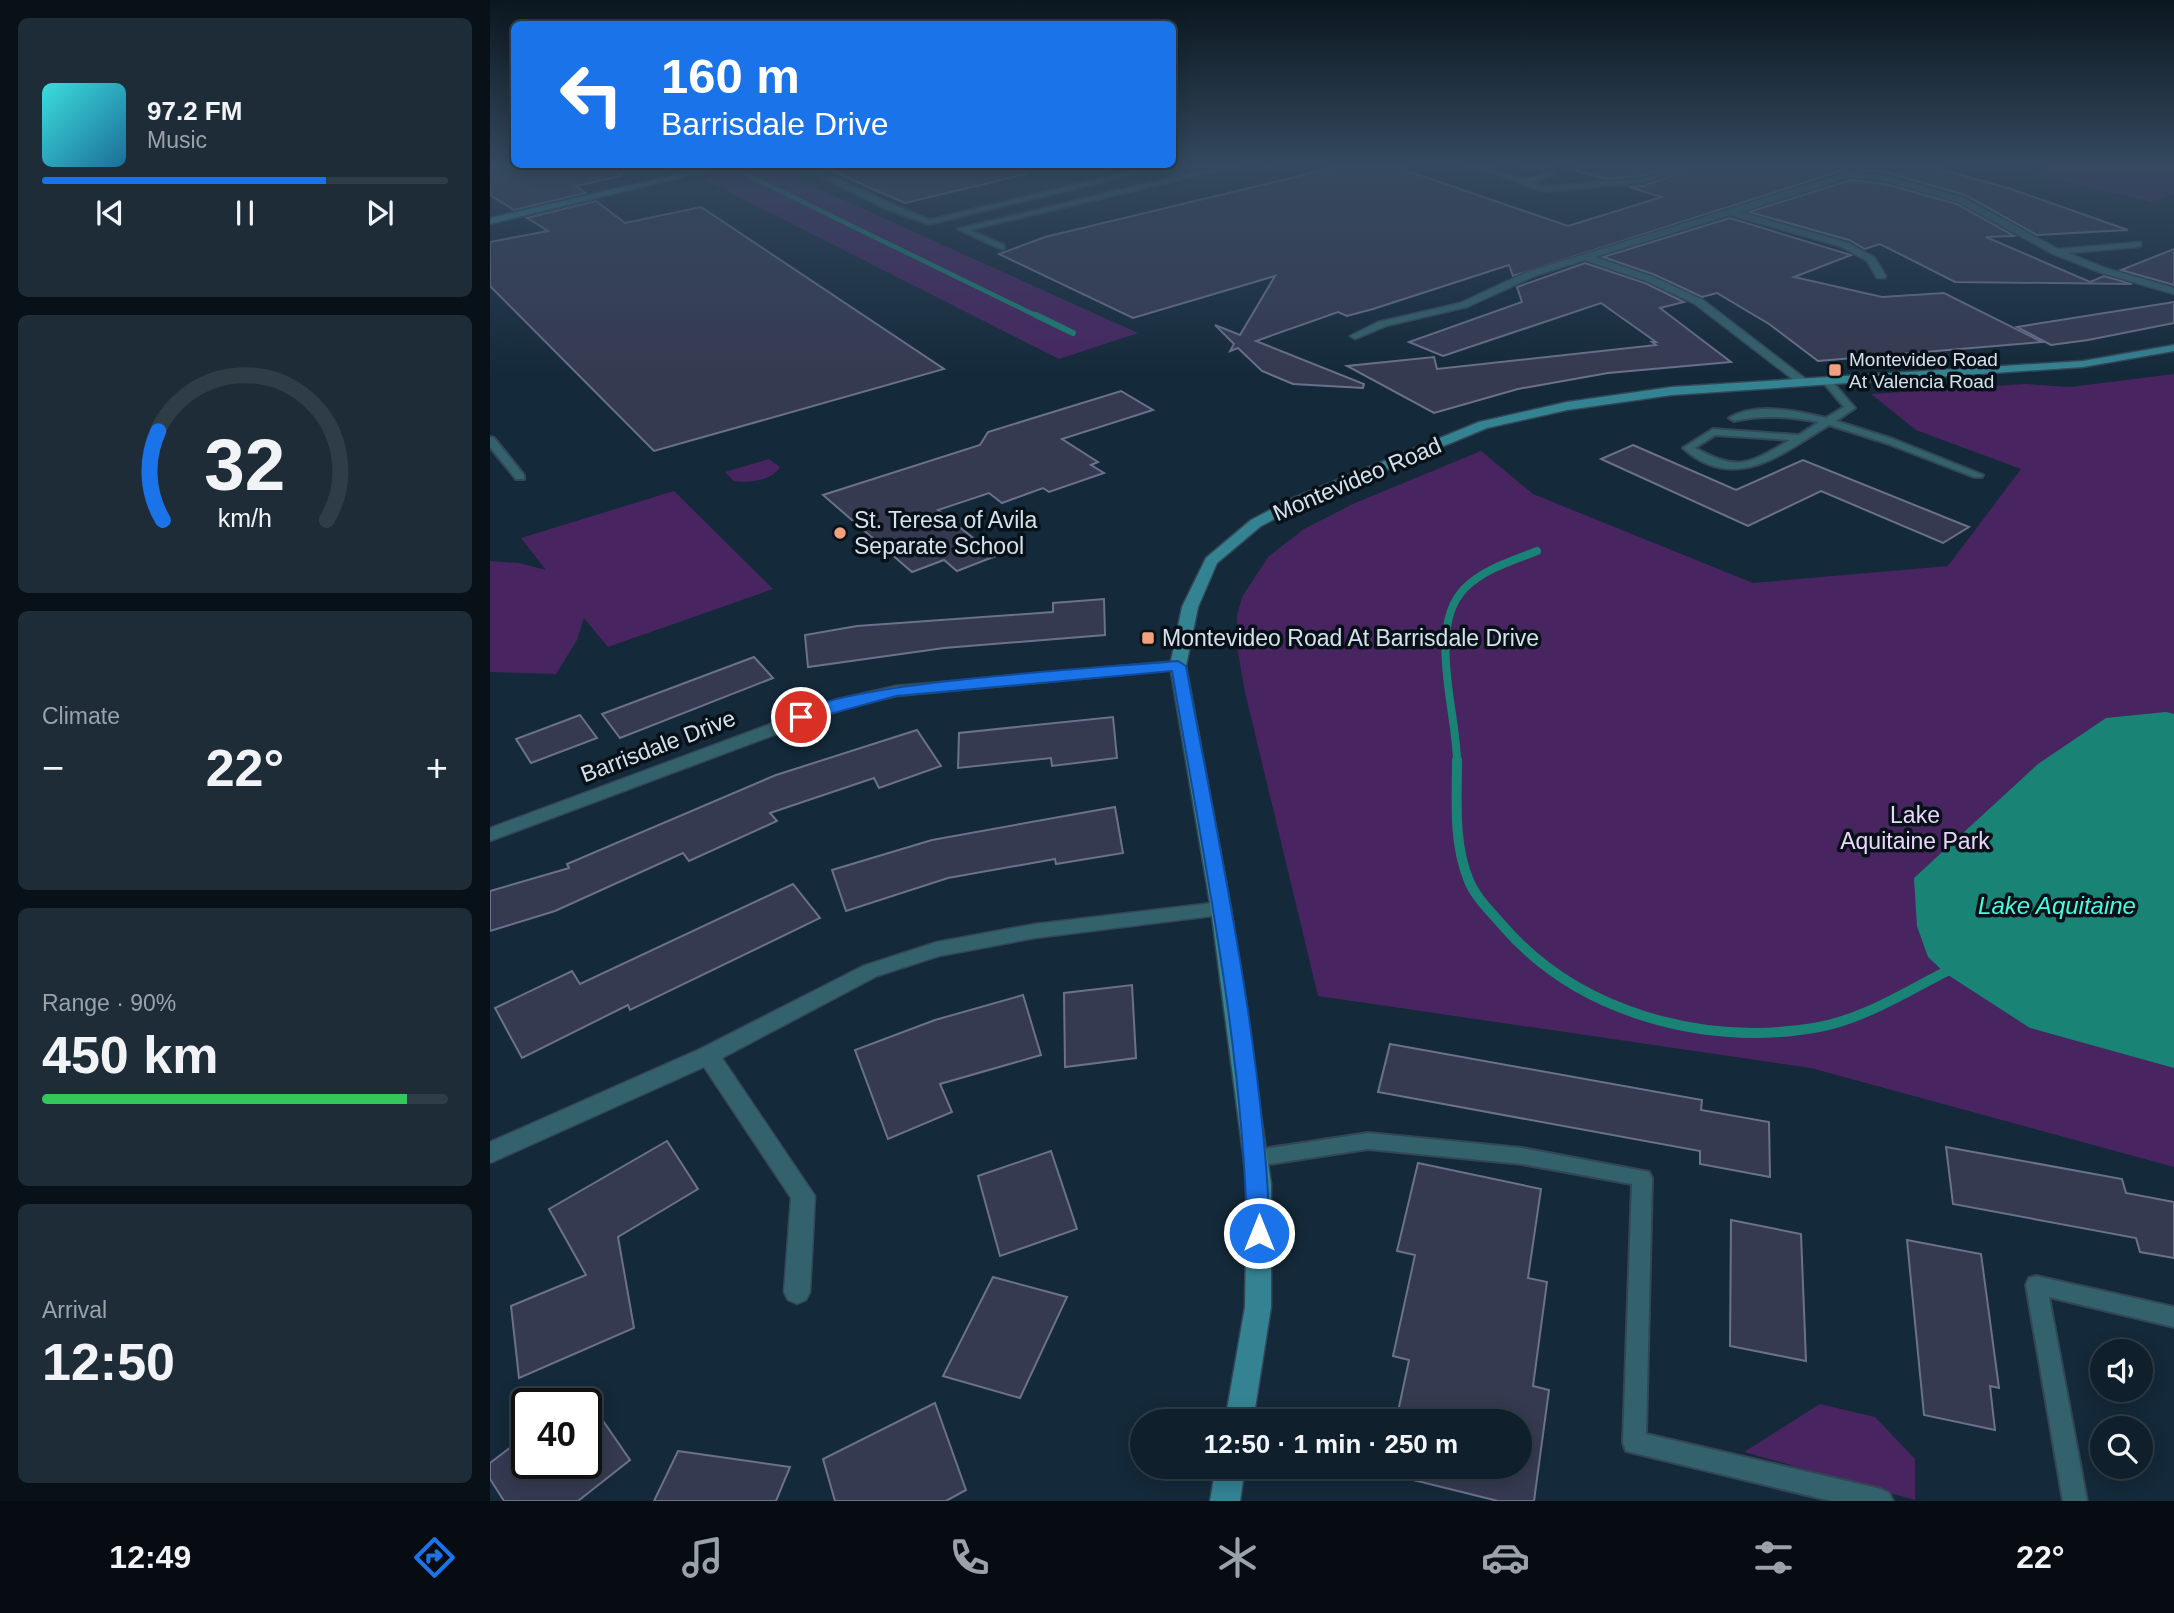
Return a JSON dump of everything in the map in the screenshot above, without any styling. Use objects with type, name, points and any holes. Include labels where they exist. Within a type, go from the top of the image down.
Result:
[{"type":"street","points":[[1355,336],[1382,324],[1463,304],[1531,274],[1659,235]]},
{"type":"street","points":[[1807,235],[1853,249],[1871,259],[1881,276]]},
{"type":"street","points":[[2025,235],[2056,252],[2102,270],[2174,291]]},
{"type":"street","points":[[2056,252],[2138,244]]},
{"type":"street","points":[[1588,258],[1650,279],[1699,302],[1803,382]]},
{"type":"street","name":"Montevideo Road","points":[[1241,1409],[1258,1307],[1256,1158],[1221,909],[1178,666],[1190,607],[1212,561],[1256,523],[1296,502],[1483,425],[1608,398],[2083,364],[2174,348]]},
{"type":"street","name":"Barrisdale Drive","points":[[490,835],[844,703],[896,691],[1178,666]]},
{"type":"street","points":[[490,1153],[708,1055],[870,971],[937,949],[1035,931],[1221,909]]},
{"type":"street","points":[[708,1055],[803,1196],[797,1292]]},
{"type":"street","points":[[1225,1501],[1229,1479]]},
{"type":"lane","points":[[975,235],[1001,247]]},
{"type":"lane","points":[[1801,438],[1713,432],[1688,448],[1716,463],[1742,468],[1801,438],[1850,408],[1827,381]]},
{"type":"lane","points":[[1734,418],[1762,410],[1786,411],[1826,421],[1978,475]]},
{"type":"lane","points":[[490,440],[520,477]]},
{"type":"lane","points":[[1256,1158],[1368,1141],[1522,1156],[1642,1178],[1634,1443],[1881,1501]]},
{"type":"lane","points":[[2075,1501],[2036,1286],[2174,1317]]},
{"type":"green space","points":[[814,235],[921,235],[1138,333],[1059,359]]},
{"type":"green space","name":"Lake Aquitaine Park","points":[[2174,374],[2174,1167],[1811,1068],[1318,996],[1245,692],[1237,647],[1237,616],[1242,597],[1268,557],[1304,529],[1355,503],[1481,451],[1533,494],[1753,583],[1948,566],[2021,469],[1916,430],[1871,394],[2025,384],[2070,387]]},
{"type":"green space","points":[[769,459],[780,467],[776,472],[759,480],[734,481],[725,472]]},
{"type":"green space","points":[[674,491],[773,589],[608,647],[584,618],[577,640],[556,674],[490,672],[490,561],[519,563],[546,570],[521,538]]},
{"type":"green space","points":[[1820,1404],[1875,1417],[1915,1459],[1915,1500],[1744,1452]]},
{"type":"water","name":"Lake Aquitaine","points":[[2166,712],[2174,714],[2174,1068],[2030,1028],[1945,973],[1928,957],[1917,926],[1914,878],[2038,764],[2106,718]]},
{"type":"building","points":[[527,235],[743,235],[944,369],[654,451],[490,286],[490,242]]},
{"type":"building","points":[[1641,235],[1513,276],[1509,265],[1373,309],[1347,316],[1338,312],[1256,341],[1364,384],[1363,388],[1293,384],[1262,371],[1238,348],[1230,351],[1234,344],[1215,325],[1240,335],[1275,276],[1133,318],[999,254],[1045,237]]},
{"type":"building","points":[[1674,235],[1786,235],[1851,255],[1794,277],[1882,297],[1944,293],[2042,342],[1818,361],[1769,324],[1717,293],[1702,297],[1655,275],[1603,257]]},
{"type":"building","points":[[1831,235],[2012,235],[1986,237],[2090,282],[2104,276],[2132,284],[1955,282],[1880,244],[1865,249],[1849,240]]},
{"type":"building","points":[[2174,249],[2174,285],[2121,270]]},
{"type":"building","points":[[1585,263],[1645,283],[1684,302],[1660,308],[1731,362],[1608,373],[1518,389],[1434,413],[1347,366],[1434,357],[1437,369],[1656,345],[1652,342],[1656,342],[1601,303],[1443,356],[1409,342],[1522,302],[1517,287]]},
{"type":"building","points":[[2174,302],[2174,323],[2088,340],[2051,345],[2017,327]]},
{"type":"building","points":[[1121,391],[1153,410],[1062,439],[1098,462],[1091,465],[1104,473],[1049,492],[1043,488],[1002,503],[989,493],[938,510],[996,556],[957,571],[944,560],[912,572],[823,495],[980,445],[988,432]]},
{"type":"building","points":[[1633,445],[1736,490],[1803,460],[1969,527],[1943,543],[1821,491],[1748,526],[1601,459]]},
{"type":"building","points":[[1104,599],[1105,635],[944,648],[808,667],[805,635],[857,626],[1053,612],[1053,603]]},
{"type":"building","points":[[754,657],[773,678],[620,738],[602,714]]},
{"type":"building","points":[[580,715],[597,738],[531,763],[516,739]]},
{"type":"building","points":[[1113,717],[1117,758],[1052,766],[1051,758],[958,768],[959,733]]},
{"type":"building","points":[[917,730],[941,766],[879,788],[874,778],[770,813],[777,821],[689,861],[683,853],[555,911],[490,931],[490,891],[569,868],[567,864],[776,775]]},
{"type":"building","points":[[1115,807],[1123,853],[1056,864],[1055,859],[948,878],[846,911],[832,870],[932,840]]},
{"type":"building","points":[[793,884],[820,918],[630,1010],[628,1005],[522,1058],[495,1008],[572,971],[580,984]]},
{"type":"building","points":[[1132,985],[1136,1058],[1065,1067],[1064,993]]},
{"type":"building","points":[[1023,995],[1041,1055],[940,1084],[952,1112],[888,1139],[855,1050],[935,1020]]},
{"type":"building","points":[[1390,1044],[1702,1100],[1701,1110],[1769,1122],[1770,1177],[1700,1164],[1700,1151],[1378,1092]]},
{"type":"building","points":[[667,1141],[698,1189],[618,1237],[634,1328],[519,1378],[511,1306],[586,1275],[549,1209]]},
{"type":"building","points":[[1946,1147],[2122,1179],[2126,1193],[2174,1202],[2174,1258],[2140,1252],[2136,1238],[1953,1204]]},
{"type":"building","points":[[1051,1151],[1077,1229],[1000,1256],[978,1176]]},
{"type":"building","points":[[1418,1163],[1541,1189],[1528,1278],[1547,1282],[1533,1386],[1549,1390],[1534,1501],[1498,1501],[1409,1479],[1532,1479],[1532,1409],[1399,1409],[1409,1360],[1393,1356],[1415,1255],[1397,1251]]},
{"type":"building","points":[[1731,1220],[1801,1234],[1806,1361],[1730,1346]]},
{"type":"building","points":[[1907,1240],[1981,1254],[1999,1388],[1990,1386],[1995,1430],[1924,1415]]},
{"type":"building","points":[[993,1277],[1067,1297],[1020,1398],[943,1376]]},
{"type":"building","points":[[935,1403],[966,1490],[946,1501],[835,1501],[823,1459]]},
{"type":"building","points":[[602,1419],[630,1460],[578,1501],[504,1501],[490,1479],[490,1463],[511,1447],[511,1479],[602,1479]]},
{"type":"building","points":[[678,1451],[790,1467],[776,1501],[654,1501]]},
{"type":"waterway","points":[[871,235],[1039,317]]},
{"type":"waterway","points":[[1036,315],[1073,333]]},
{"type":"waterway","points":[[1457,762],[1445,647],[1447,625],[1453,605],[1473,581],[1499,566],[1537,551]]},
{"type":"waterway","points":[[1457,762],[1460,852],[1469,881],[1476,893],[1534,957],[1568,982],[1606,1001],[1687,1027],[1729,1032],[1814,1028],[1869,1011],[1955,967]]},
{"type":"place","name":"Montevideo Road At Valencia Road","points":[[1835,370]]},
{"type":"place","name":"St. Teresa of Avila Separate School","points":[[840,533]]},
{"type":"place","name":"Montevideo Road At Barrisdale Drive","points":[[1148,638]]},
{"type":"route","points":[[801,717],[844,703],[896,691],[1178,666],[1221,909],[1256,1158],[1259,1233]]}]
